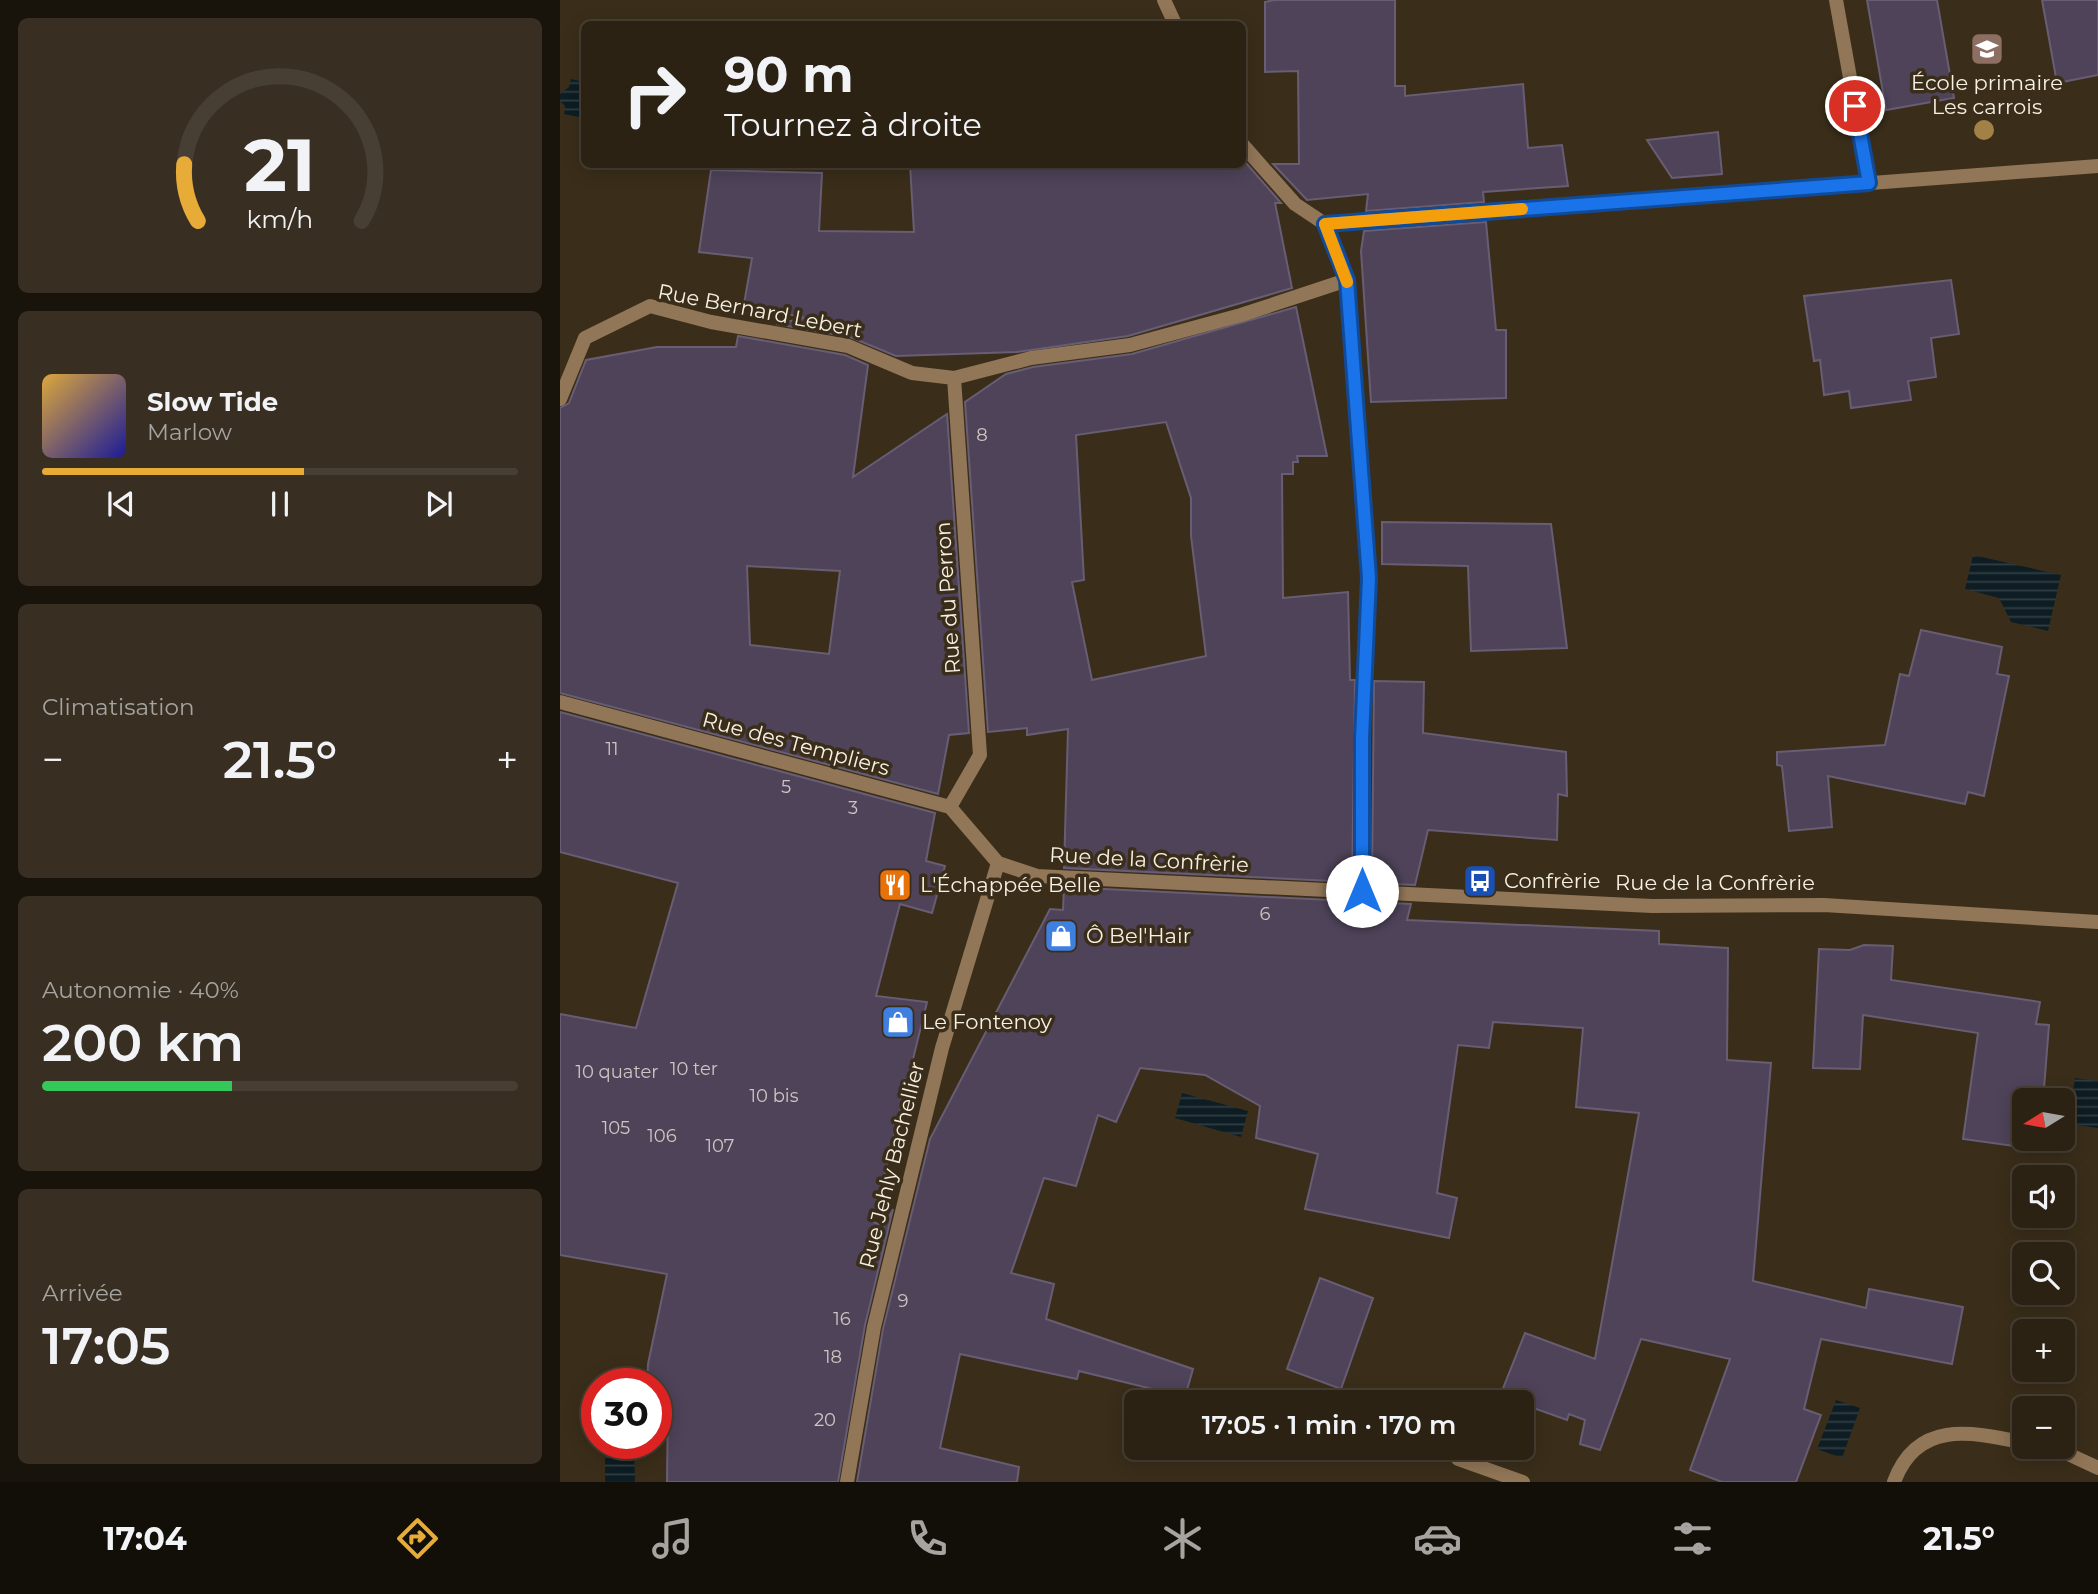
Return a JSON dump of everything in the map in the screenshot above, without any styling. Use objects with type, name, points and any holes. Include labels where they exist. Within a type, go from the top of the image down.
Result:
[{"type":"street","points":[[1164,0],[1174,21]]},
{"type":"street","points":[[1836,0],[1869,183]]},
{"type":"street","points":[[1246,149],[1295,204],[1325,224],[1347,280],[1369,578],[1362,738],[1362,891]]},
{"type":"street","points":[[1325,224],[2098,166]]},
{"type":"street","name":"Rue Bernard Lebert","points":[[560,399],[585,338],[650,306],[711,322],[848,346],[912,373],[954,377],[1031,358],[1130,345],[1241,315],[1347,280]]},
{"type":"street","name":"Rue du Perron","points":[[950,807],[980,755],[954,377]]},
{"type":"street","name":"Rue des Templiers","points":[[560,702],[950,807]]},
{"type":"street","points":[[950,807],[998,863]]},
{"type":"street","name":"Rue de la Confrèrie","points":[[998,863],[1037,876],[1652,906],[1824,905],[2098,922]]},
{"type":"street","name":"Rue Jehly Bachellier","points":[[847,1482],[874,1327],[935,1075],[998,863]]},
{"type":"street","points":[[1894,1482],[1909,1453],[1930,1438],[1966,1434],[2012,1441]]},
{"type":"street","points":[[2075,1457],[2098,1468]]},
{"type":"street","points":[[1461,1460],[1523,1482]]},
{"type":"shaded area","points":[[571,79],[581,81],[581,117],[564,114],[565,106],[560,101],[560,94],[569,87]]},
{"type":"shaded area","points":[[1973,555],[2061,575],[2048,631],[2011,622],[1999,598],[1965,589]]},
{"type":"shaded area","points":[[2075,1078],[2098,1081],[2098,1128],[2076,1125],[2076,1088],[2073,1088]]},
{"type":"shaded area","points":[[1182,1093],[1248,1111],[1241,1137],[1175,1118]]},
{"type":"shaded area","points":[[1836,1400],[1860,1408],[1842,1458],[1817,1449]]},
{"type":"shaded area","points":[[605,1459],[634,1459],[635,1482],[605,1482]]},
{"type":"building","points":[[1395,0],[1395,86],[1405,86],[1405,96],[1523,84],[1528,148],[1562,145],[1568,186],[1483,192],[1484,202],[1366,211],[1368,194],[1307,200],[1273,164],[1299,164],[1298,71],[1265,72],[1265,2]]},
{"type":"building","points":[[1867,0],[1937,0],[1954,98],[1886,110]]},
{"type":"building","points":[[2042,0],[2098,0],[2098,75],[2057,83]]},
{"type":"building","points":[[1718,132],[1722,174],[1672,178],[1647,140]]},
{"type":"building","points":[[1247,164],[1281,203],[1275,203],[1292,288],[1128,336],[1017,352],[896,356],[850,337],[776,324],[805,318],[744,304],[752,258],[699,252],[711,170],[822,173],[819,231],[914,232],[910,168],[1246,168]]},
{"type":"building","points":[[1486,222],[1496,330],[1506,330],[1506,398],[1371,402],[1361,251],[1364,231]]},
{"type":"building","points":[[1951,280],[1959,334],[1931,338],[1936,377],[1908,381],[1911,400],[1851,408],[1849,391],[1824,395],[1820,360],[1814,361],[1804,296]]},
{"type":"building","points":[[1296,307],[1327,456],[1297,456],[1298,462],[1293,462],[1293,474],[1282,474],[1283,598],[1348,592],[1350,680],[1355,680],[1352,882],[1064,868],[1068,729],[1027,735],[1027,728],[988,732],[965,402],[1006,374],[1033,367],[1132,354]],"holes":[[[1166,422],[1191,498],[1191,536],[1206,656],[1092,680],[1072,582],[1084,580],[1076,435]]]},
{"type":"building","points":[[738,336],[845,355],[868,365],[853,477],[947,414],[969,733],[949,735],[938,794],[560,693],[560,408],[569,403],[586,360],[657,347],[736,347]],"holes":[[[747,566],[840,571],[829,654],[750,645]]]},
{"type":"building","points":[[1382,522],[1551,524],[1567,648],[1471,651],[1468,566],[1382,564]]},
{"type":"building","points":[[1921,630],[2002,647],[1997,674],[2009,676],[1984,796],[1968,792],[1965,804],[1828,776],[1832,827],[1789,831],[1782,766],[1777,765],[1777,752],[1885,745],[1900,674],[1909,676]]},
{"type":"building","points":[[1374,681],[1424,682],[1423,733],[1566,752],[1567,796],[1558,794],[1557,840],[1428,830],[1415,885],[1372,883]]},
{"type":"building","points":[[560,712],[935,813],[926,861],[945,866],[932,913],[900,904],[876,996],[927,1002],[873,1222],[884,1226],[893,1209],[865,1325],[838,1482],[667,1482],[667,1459],[672,1459],[672,1368],[648,1368],[667,1274],[560,1255],[560,1014],[636,1028],[678,883],[560,852]]},
{"type":"building","points":[[1064,887],[1411,904],[1407,920],[1659,931],[1659,944],[1728,948],[1727,1060],[1771,1063],[1753,1281],[1866,1308],[1869,1289],[1963,1307],[1952,1364],[1821,1339],[1804,1409],[1821,1415],[1796,1482],[1722,1482],[1690,1470],[1730,1359],[1641,1339],[1600,1450],[1580,1444],[1585,1420],[1569,1414],[1567,1420],[1534,1408],[1534,1390],[1502,1390],[1525,1333],[1595,1359],[1639,1113],[1576,1107],[1583,1028],[1493,1022],[1489,1048],[1458,1045],[1437,1193],[1457,1198],[1449,1238],[1305,1209],[1318,1154],[1256,1138],[1260,1106],[1205,1075],[1140,1068],[1116,1122],[1098,1115],[1076,1186],[1044,1178],[1011,1273],[1054,1284],[1046,1319],[1193,1369],[1187,1390],[1156,1390],[1079,1371],[1077,1379],[960,1354],[940,1448],[1019,1467],[1017,1482],[857,1482],[883,1329],[930,1139],[1050,909],[1063,910]]},
{"type":"building","points":[[1864,945],[1893,946],[1891,980],[2040,1002],[2036,1024],[2049,1025],[2044,1088],[2012,1088],[2012,1146],[1963,1139],[1978,1033],[1863,1015],[1860,1069],[1813,1068],[1819,949],[1850,950]]},
{"type":"building","points":[[1320,1278],[1373,1298],[1341,1389],[1287,1369]]},
{"type":"slow traffic","points":[[1347,282],[1325,224],[1522,209]]},
{"type":"place","name":"École primaire Les carrois","points":[[1987,49]]},
{"type":"place","name":"Confrèrie","points":[[1480,881]]},
{"type":"place","name":"L'Échappée Belle","points":[[895,885]]},
{"type":"place","name":"Ô Bel'Hair","points":[[1061,936]]},
{"type":"place","name":"Le Fontenoy","points":[[898,1022]]},
{"type":"route","points":[[1362,891],[1362,738],[1369,578],[1347,280],[1325,224],[1869,183],[1855,106]]}]
